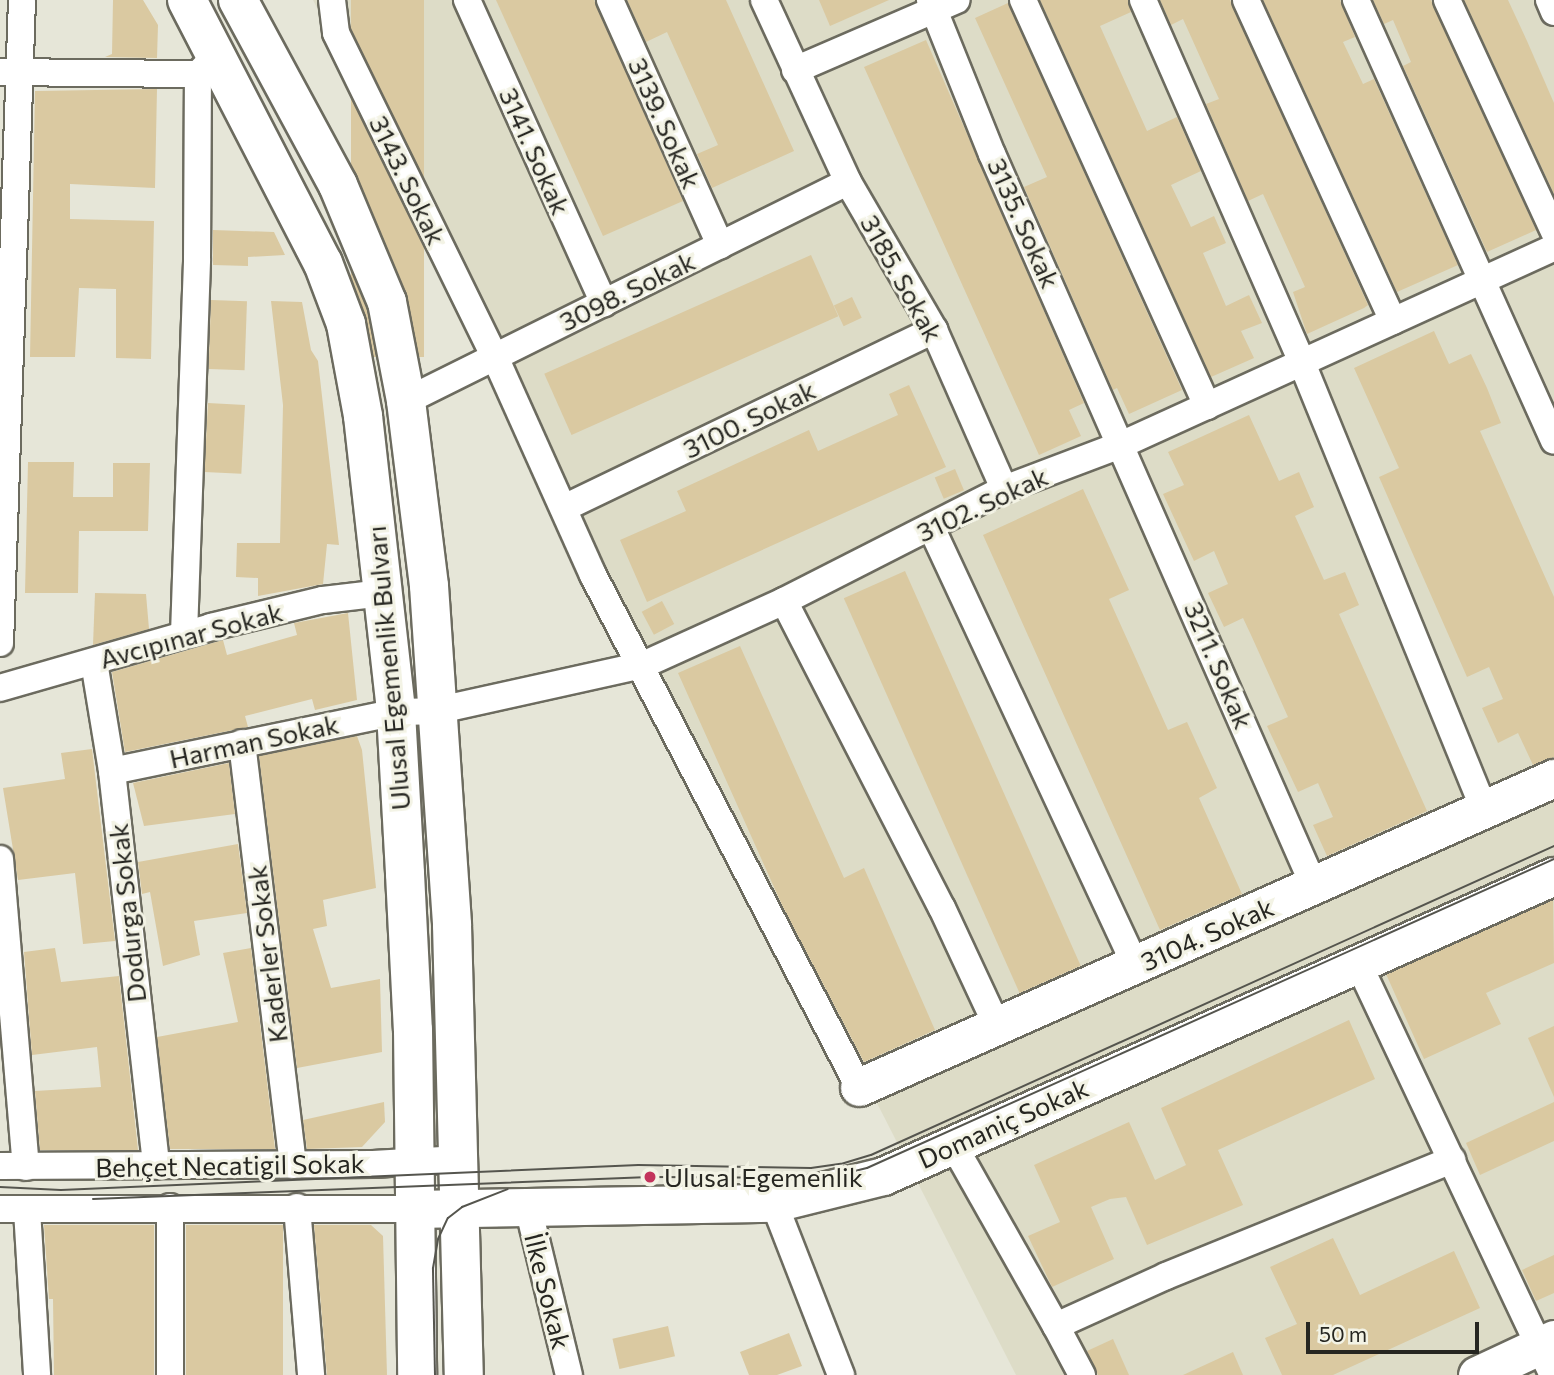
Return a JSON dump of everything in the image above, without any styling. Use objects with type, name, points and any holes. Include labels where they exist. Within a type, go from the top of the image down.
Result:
[{"type":"main road","name":"Ulusal Egemenlik Bulvarı","points":[[187,0],[208,64],[323,263],[346,324],[363,416],[396,712],[414,1030],[417,1375]]},
{"type":"main road","name":"Ulusal Egemenlik Bulvarı","points":[[238,0],[338,185],[387,302],[406,401],[429,586],[435,711],[452,925],[464,1375]]},
{"type":"street","points":[[0,643],[11,72],[22,0]]},
{"type":"street","name":"3143. Sokak","points":[[332,0],[336,33],[495,357],[564,508],[859,1087]]},
{"type":"street","name":"3141. Sokak","points":[[467,0],[604,303]]},
{"type":"street","name":"3139. Sokak","points":[[610,0],[720,245]]},
{"type":"street","name":"3185. Sokak","points":[[764,0],[848,182],[934,330],[1004,489]]},
{"type":"street","points":[[1023,0],[1207,406]]},
{"type":"street","points":[[1143,0],[1302,363],[1484,810]]},
{"type":"street","points":[[1246,0],[1393,321]]},
{"type":"street","points":[[1356,0],[1554,441]]},
{"type":"street","points":[[1447,0],[1554,232]]},
{"type":"street","points":[[1549,0],[1554,12]]},
{"type":"street","points":[[795,70],[941,3]]},
{"type":"street","name":"3135. Sokak","points":[[941,3],[992,154],[1123,444]]},
{"type":"street","points":[[11,72],[208,64],[197,259],[184,634]]},
{"type":"street","name":"3098. Sokak","points":[[406,401],[848,182]]},
{"type":"street","name":"3102. Sokak","points":[[396,712],[435,711],[643,665],[784,601],[1004,489],[1123,444],[1554,248]]},
{"type":"street","name":"3100. Sokak","points":[[564,508],[934,330]]},
{"type":"street","name":"3211. Sokak","points":[[1123,444],[1314,886]]},
{"type":"street","points":[[931,527],[1136,966]]},
{"type":"street","name":"Avcıpınar Sokak","points":[[0,688],[184,634],[323,600],[383,593]]},
{"type":"street","points":[[784,601],[942,908],[998,1028]]},
{"type":"street","name":"Dodurga Sokak","points":[[94,662],[112,772],[156,1166]]},
{"type":"street","name":"Harman Sokak","points":[[112,772],[396,712]]},
{"type":"street","name":"Kaderler Sokak","points":[[242,743],[293,1165]]},
{"type":"street","name":"3104. Sokak","points":[[859,1087],[998,1028],[1554,778]]},
{"type":"street","points":[[0,859],[13,1167]]},
{"type":"street","name":"Domaniç Sokak","points":[[414,1209],[461,1206],[774,1203],[883,1176],[1554,876]]},
{"type":"street","points":[[1359,965],[1452,1160],[1549,1353],[1476,1375]]},
{"type":"street","points":[[954,1146],[1082,1375]]},
{"type":"street","name":"Behçet Necatigil Sokak","points":[[13,1167],[415,1163],[460,1159]]},
{"type":"street","points":[[1056,1326],[1166,1276],[1452,1160]]},
{"type":"street","points":[[774,1203],[841,1375]]},
{"type":"street","points":[[297,1206],[312,1375]]},
{"type":"street","points":[[0,1209],[297,1206],[414,1209]]},
{"type":"street","name":"İlke Sokak","points":[[528,1206],[569,1375]]},
{"type":"street","points":[[170,1207],[170,1375]]},
{"type":"street","points":[[27,1210],[37,1375]]},
{"type":"shaded area","points":[[313,0],[1554,0],[1554,1375],[1016,1375]]},
{"type":"building","points":[[113,0],[143,0],[158,25],[157,58],[105,57],[112,54]]},
{"type":"building","points":[[351,0],[424,0],[424,357],[351,357]]},
{"type":"building","points":[[496,0],[594,0],[683,201],[603,236]]},
{"type":"building","points":[[627,0],[726,0],[794,151],[712,188],[697,154],[718,145],[667,32],[646,42]]},
{"type":"building","points":[[819,0],[889,0],[830,26]]},
{"type":"building","points":[[1040,0],[1128,0],[1131,12],[1100,26],[1147,131],[1177,117],[1201,171],[1171,185],[1191,227],[1214,216],[1226,243],[1203,253],[1226,306],[1249,295],[1262,323],[1241,331],[1254,358],[1211,377]]},
{"type":"building","points":[[1160,0],[1230,0],[1368,305],[1364,308],[1307,334],[1293,292],[1305,287],[1263,194],[1248,201],[1206,104],[1219,99],[1183,19],[1171,25]]},
{"type":"building","points":[[1263,0],[1340,0],[1355,37],[1343,42],[1363,84],[1374,79],[1458,265],[1397,292]]},
{"type":"building","points":[[1373,0],[1431,0],[1536,230],[1487,252],[1403,66],[1411,62],[1393,20],[1384,24]]},
{"type":"building","points":[[1464,0],[1508,0],[1554,103],[1554,194]]},
{"type":"building","points":[[1008,3],[1182,390],[1129,414],[1117,388],[1113,390],[1024,187],[1047,177],[975,18]]},
{"type":"building","points":[[926,40],[1084,403],[1069,410],[1081,436],[1039,455],[864,67]]},
{"type":"building","points":[[157,89],[155,188],[70,184],[70,219],[154,221],[151,359],[116,358],[116,289],[79,288],[75,357],[30,357],[35,91]]},
{"type":"building","points":[[213,230],[274,232],[285,255],[248,257],[248,266],[213,265]]},
{"type":"building","points":[[811,255],[838,316],[571,435],[544,374]]},
{"type":"building","points":[[852,297],[862,318],[844,326],[834,305]]},
{"type":"building","points":[[211,300],[247,301],[245,370],[209,369]]},
{"type":"building","points":[[271,301],[302,302],[311,350],[318,361],[339,545],[327,544],[323,584],[258,596],[258,578],[236,577],[237,543],[280,543],[283,405]]},
{"type":"building","points":[[1434,331],[1449,364],[1471,354],[1487,388],[1501,423],[1480,431],[1554,597],[1554,757],[1533,765],[1518,733],[1498,743],[1482,708],[1503,699],[1489,667],[1467,677],[1379,477],[1399,468],[1354,368]]},
{"type":"building","points":[[909,385],[946,467],[647,602],[620,540],[686,511],[677,491],[809,430],[818,451],[898,415],[889,394]]},
{"type":"building","points":[[208,403],[245,405],[241,474],[204,472]]},
{"type":"building","points":[[1249,415],[1279,481],[1299,472],[1314,507],[1295,516],[1324,580],[1345,572],[1359,605],[1339,614],[1427,811],[1327,856],[1313,825],[1333,817],[1318,783],[1298,792],[1267,726],[1288,717],[1251,635],[1243,618],[1224,627],[1208,593],[1228,584],[1214,551],[1194,561],[1163,494],[1184,485],[1168,452]]},
{"type":"building","points":[[28,462],[74,462],[73,497],[113,497],[113,463],[150,463],[148,531],[79,531],[78,593],[25,593]]},
{"type":"building","points":[[955,469],[964,490],[944,499],[935,478]]},
{"type":"building","points":[[1083,489],[1129,590],[1109,599],[1168,730],[1187,722],[1217,788],[1199,798],[1242,894],[1160,930],[983,535]]},
{"type":"building","points":[[905,571],[1081,966],[1020,993],[844,598]]},
{"type":"building","points":[[95,593],[146,594],[149,629],[93,645]]},
{"type":"building","points":[[662,601],[674,624],[654,635],[642,612]]},
{"type":"building","points":[[348,613],[357,700],[315,710],[312,699],[245,716],[248,727],[125,752],[112,672],[223,640],[227,655],[297,635],[294,623]]},
{"type":"building","points":[[740,646],[844,878],[864,868],[935,1030],[864,1062],[783,907],[678,673]]},
{"type":"building","points":[[357,736],[362,750],[376,888],[323,900],[327,926],[313,929],[331,988],[380,979],[382,1052],[297,1068],[259,756]]},
{"type":"building","points":[[92,749],[115,941],[83,944],[75,873],[18,880],[3,788],[65,779],[61,753]]},
{"type":"building","points":[[229,763],[235,814],[144,826],[133,783]]},
{"type":"building","points":[[238,844],[247,913],[194,921],[200,955],[163,966],[150,892],[142,894],[138,862]]},
{"type":"building","points":[[1553,899],[1554,963],[1486,993],[1501,1024],[1424,1059],[1386,974]]},
{"type":"building","points":[[55,948],[61,982],[119,976],[138,1150],[40,1150],[35,1091],[101,1087],[97,1047],[32,1055],[24,952]]},
{"type":"building","points":[[251,948],[275,1149],[170,1149],[157,1037],[238,1022],[223,953]]},
{"type":"building","points":[[1349,1020],[1375,1079],[1218,1150],[1243,1205],[1147,1245],[1126,1197],[1110,1199],[1091,1207],[1114,1259],[1052,1287],[1028,1236],[1060,1222],[1034,1165],[1129,1122],[1155,1180],[1186,1165],[1161,1108]]},
{"type":"building","points":[[1554,1026],[1554,1097],[1528,1038]]},
{"type":"building","points":[[384,1102],[385,1122],[362,1147],[307,1149],[303,1120]]},
{"type":"building","points":[[1554,1102],[1554,1141],[1480,1175],[1466,1143]]},
{"type":"building","points":[[44,1225],[154,1225],[154,1375],[54,1375],[53,1299],[49,1299]]},
{"type":"building","points":[[186,1225],[283,1225],[283,1375],[186,1375]]},
{"type":"building","points":[[314,1225],[371,1225],[383,1236],[387,1375],[327,1375]]},
{"type":"building","points":[[1333,1238],[1360,1295],[1454,1251],[1480,1308],[1333,1375],[1282,1375],[1265,1338],[1297,1324],[1270,1267]]},
{"type":"building","points":[[1554,1255],[1554,1293],[1536,1301],[1522,1270]]},
{"type":"building","points":[[668,1326],[675,1356],[619,1369],[612,1339]]},
{"type":"building","points":[[789,1333],[802,1366],[777,1375],[749,1375],[740,1352]]},
{"type":"building","points":[[1113,1339],[1129,1375],[1098,1375],[1087,1351]]},
{"type":"building","points":[[1233,1352],[1243,1375],[1183,1375]]},
{"type":"tram line","points":[[0,1187],[61,1190],[638,1165],[811,1168],[841,1164],[871,1155],[1554,846]]},
{"type":"tram line","points":[[93,1199],[650,1177],[827,1178],[867,1168],[1554,859]]},
{"type":"tram line","points":[[435,1375],[433,1268],[438,1239],[448,1218],[462,1207],[508,1189]]},
{"type":"place","name":"Ulusal Egemenlik","points":[[650,1177]]}]
